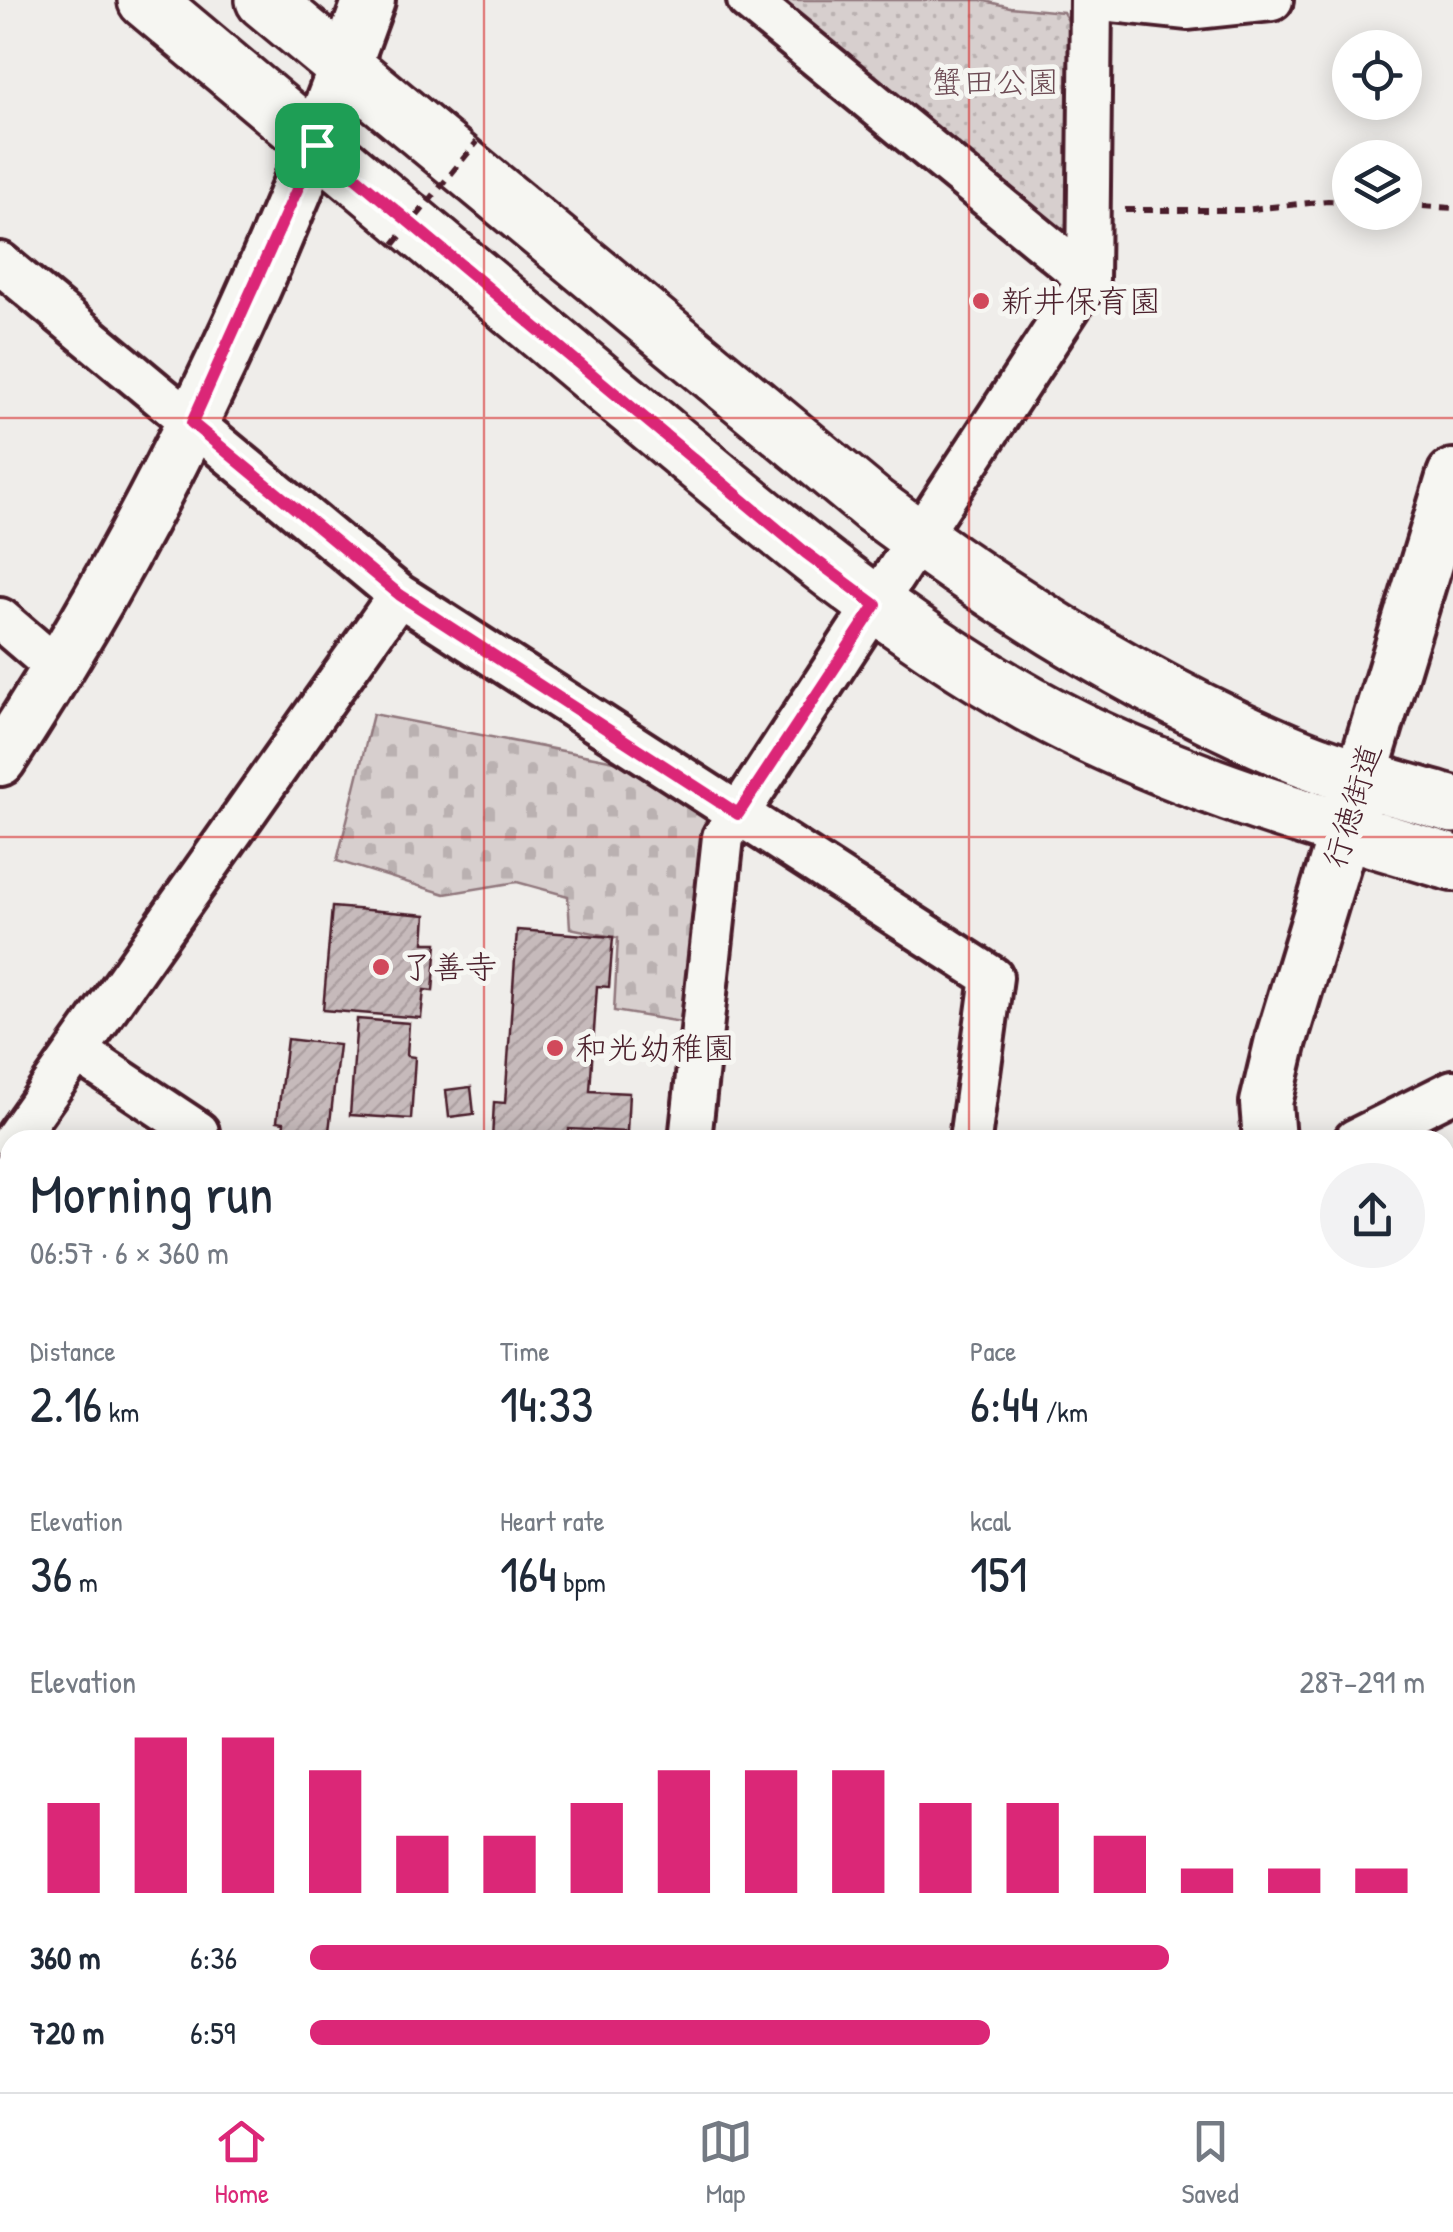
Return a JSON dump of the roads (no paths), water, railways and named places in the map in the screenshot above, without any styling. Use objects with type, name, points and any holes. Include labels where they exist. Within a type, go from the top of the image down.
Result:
[{"type":"main road","points":[[146,0],[806,553],[876,605],[1028,703],[1099,740],[1264,806],[1453,863]]},
{"type":"main road","points":[[264,0],[920,541],[1044,624],[1156,687],[1289,753],[1453,805]]},
{"type":"street","points":[[0,760],[57,668],[192,423],[317,145],[369,0]]},
{"type":"street","points":[[748,0],[1088,280]]},
{"type":"street","points":[[691,1130],[723,837],[1088,280],[1090,0]]},
{"type":"street","points":[[1103,0],[1187,9],[1272,0]]},
{"type":"street","points":[[0,263],[400,595],[992,977],[971,1130]]},
{"type":"street","name":"行徳街道","points":[[1268,1130],[1266,1103],[1277,1056],[1453,475]]},
{"type":"street","points":[[21,1130],[400,595]]},
{"type":"street","points":[[0,619],[57,668]]},
{"type":"street","points":[[78,1052],[195,1130]]},
{"type":"street","points":[[1376,1130],[1453,1091]]},
{"type":"place","name":"新井保育園","points":[[981,301]]},
{"type":"place","name":"了善寺","points":[[381,967]]},
{"type":"place","name":"和光幼稚園","points":[[555,1048]]},
{"type":"park label","name":"蟹田公園","points":[[995,82]]}]
